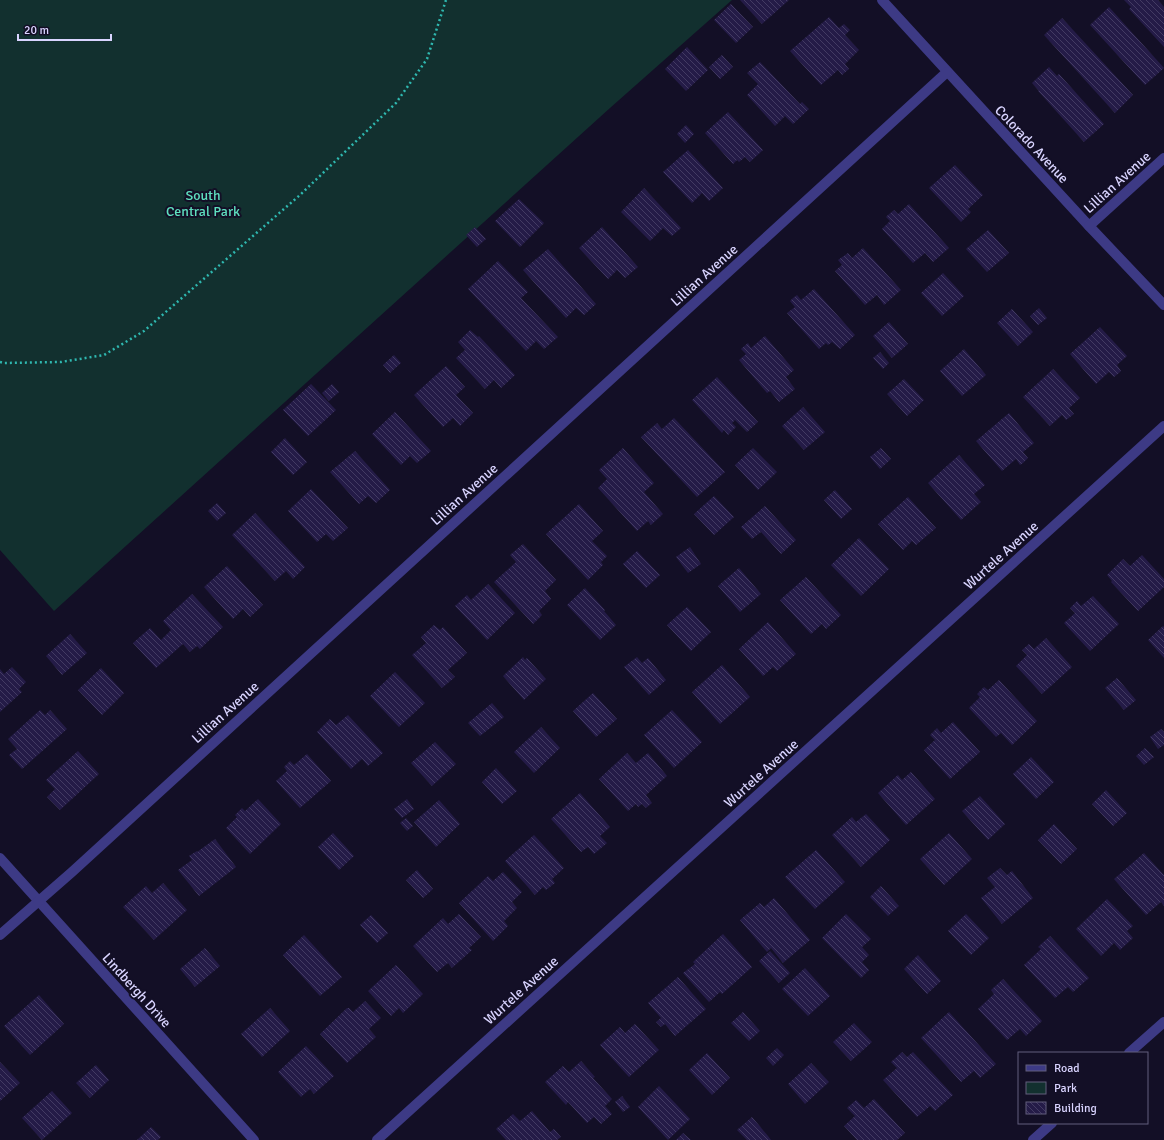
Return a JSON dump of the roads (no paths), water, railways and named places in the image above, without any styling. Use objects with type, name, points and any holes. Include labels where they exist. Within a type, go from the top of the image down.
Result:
[{"type":"street","name":"Colorado Avenue","points":[[882,0],[1089,226],[1164,305]]},
{"type":"street","name":"Lillian Avenue","points":[[0,935],[947,72]]},
{"type":"street","name":"Lillian Avenue","points":[[1089,226],[1164,158]]},
{"type":"street","name":"Wurtele Avenue","points":[[377,1140],[1164,426]]},
{"type":"street","name":"Lindbergh Drive","points":[[0,858],[254,1140]]},
{"type":"street","points":[[1130,1052],[1164,1022]]},
{"type":"street","points":[[1033,1140],[1051,1124]]},
{"type":"park label","name":"South Central Park","points":[[203,204]]}]
